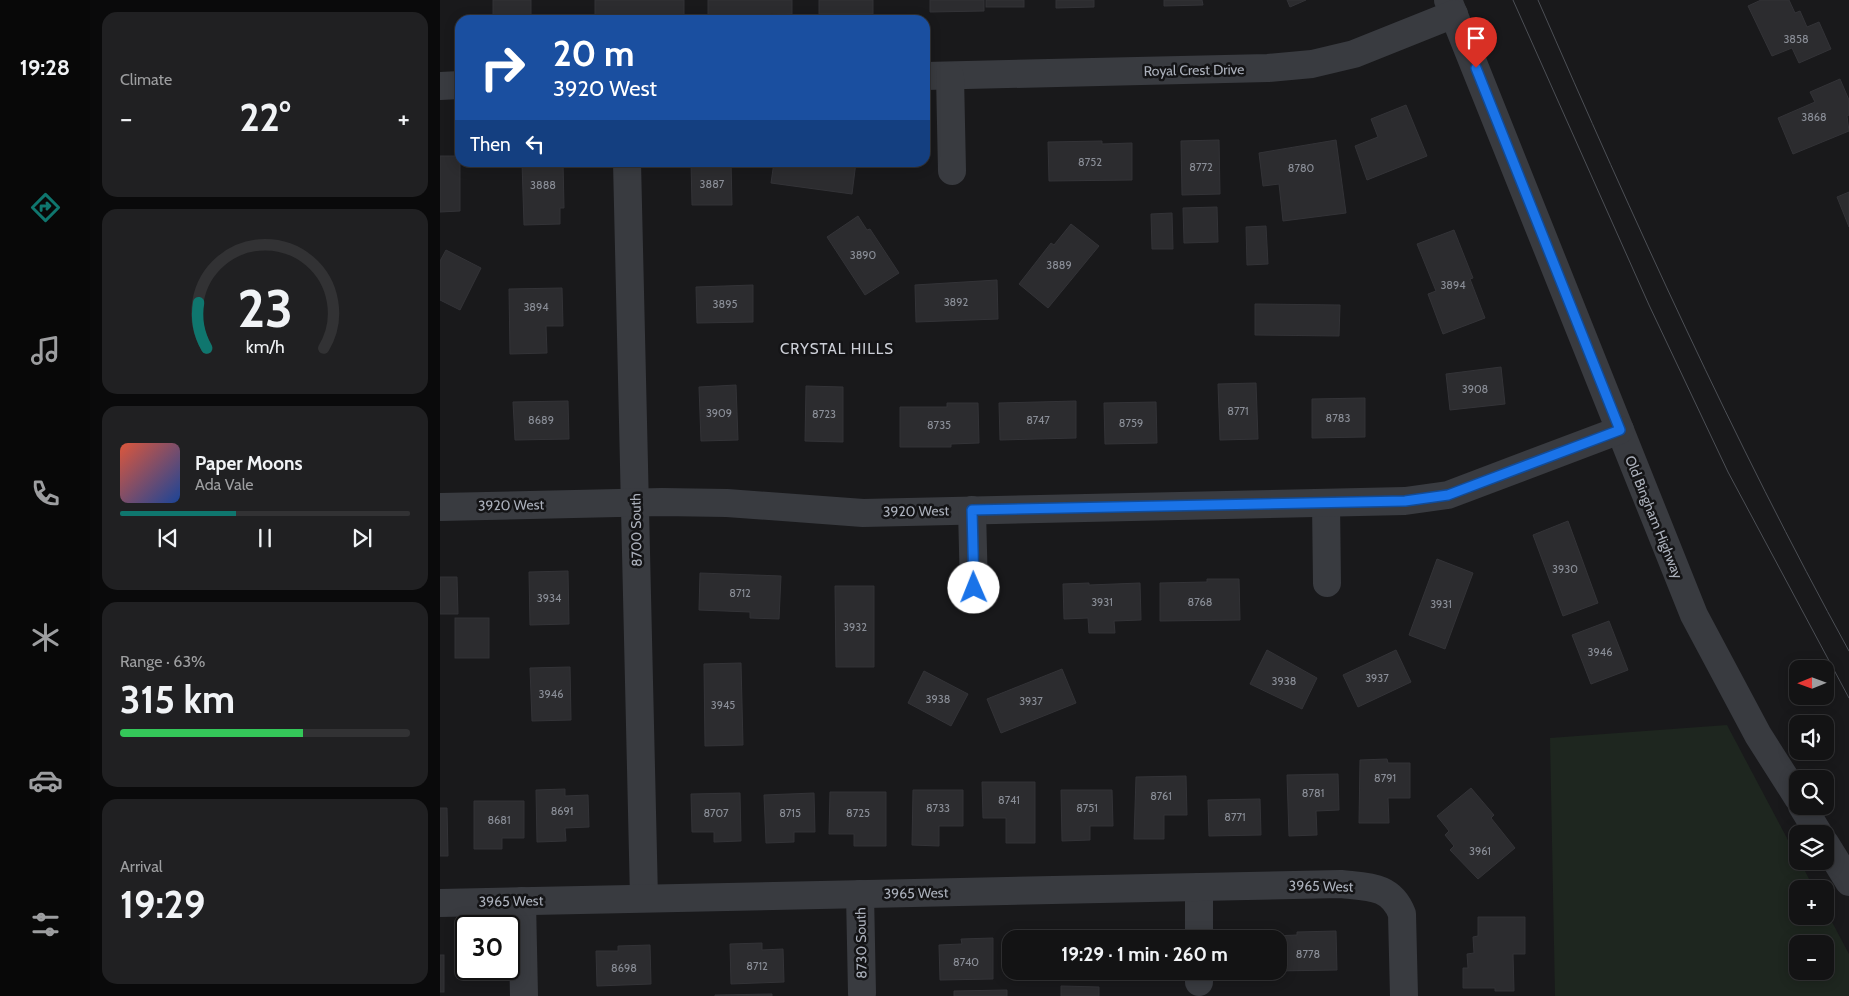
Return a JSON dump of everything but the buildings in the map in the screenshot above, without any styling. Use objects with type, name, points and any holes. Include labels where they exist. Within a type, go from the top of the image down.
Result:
[{"type":"street","name":"Royal Crest Drive","points":[[937,76],[1268,68],[1312,64],[1354,54],[1451,7]]},
{"type":"street","name":"Old Bingham Highway","points":[[1451,7],[1675,570],[1705,638],[1758,735],[1789,784]]},
{"type":"street","points":[[937,76],[952,171]]},
{"type":"street","points":[[440,86],[455,85]]},
{"type":"street","name":"8700 South","points":[[627,167],[644,898]]},
{"type":"street","name":"3920 West","points":[[440,507],[727,503],[863,513],[1405,501],[1448,495],[1620,430]]},
{"type":"street","points":[[1326,503],[1327,584]]},
{"type":"street","points":[[972,510],[974,588]]},
{"type":"street","points":[[1834,858],[1849,882]]},
{"type":"street","name":"3965 West","points":[[440,903],[1341,884],[1368,887],[1391,895],[1398,903],[1402,914],[1404,996]]},
{"type":"street","points":[[1198,887],[1199,930]]},
{"type":"street","name":"8730 South","points":[[860,894],[862,993]]},
{"type":"street","points":[[522,901],[524,996]]},
{"type":"shaded area","points":[[1727,725],[1789,842],[1789,870],[1804,870],[1810,880],[1789,880],[1789,925],[1834,925],[1849,954],[1849,996],[1555,996],[1550,738]]},
{"type":"tram line","points":[[1513,0],[1649,305],[1728,472],[1849,698]]},
{"type":"tram line","points":[[1538,0],[1686,329],[1765,491],[1849,651]]},
{"type":"district","name":"CRYSTAL HILLS","points":[[837,349]]},
{"type":"route","points":[[974,588],[972,510],[1405,501],[1448,495],[1485,483],[1620,430],[1476,68]]}]
